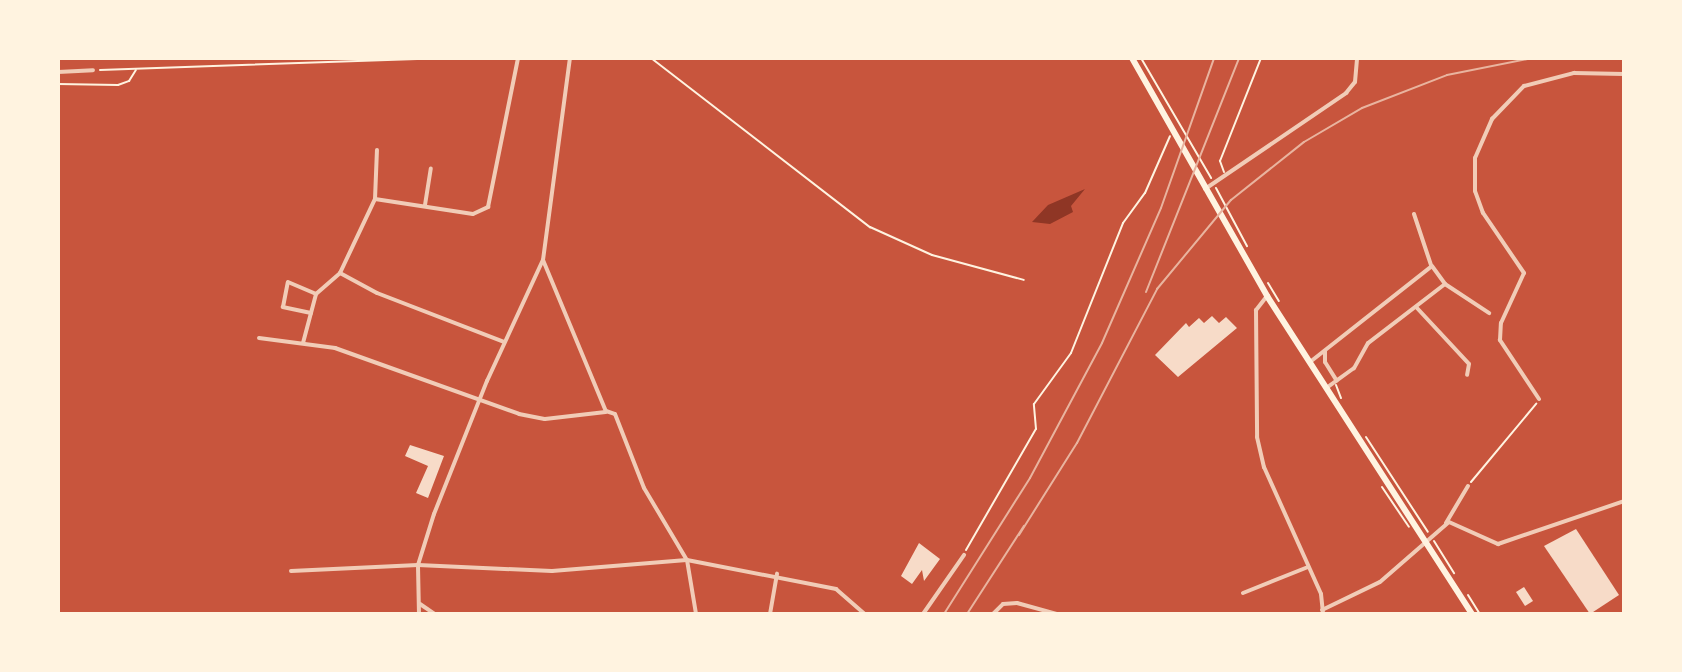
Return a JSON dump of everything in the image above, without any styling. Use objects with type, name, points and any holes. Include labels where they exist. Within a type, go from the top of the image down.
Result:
[{"type":"main road","points":[[1132,58],[1210,183],[1211,196],[1267,296],[1429,541],[1472,614]]},
{"type":"street","points":[[375,199],[473,214],[488,207],[518,58]]},
{"type":"street","points":[[419,614],[418,565],[478,402],[543,260],[570,58]]},
{"type":"street","points":[[1210,183],[1346,93],[1355,82],[1357,58]]},
{"type":"street","points":[[58,72],[93,70]]},
{"type":"street","points":[[1539,399],[1500,340],[1501,323],[1524,273],[1483,213],[1475,191],[1475,158],[1492,119],[1524,86],[1574,73],[1624,74]]},
{"type":"street","points":[[303,343],[316,294],[340,273],[375,199],[377,150]]},
{"type":"street","points":[[424,206],[431,168]]},
{"type":"street","points":[[1414,214],[1432,266],[1445,284],[1489,313]]},
{"type":"street","points":[[543,260],[606,411],[615,414],[644,488],[687,560],[696,614]]},
{"type":"street","points":[[1310,362],[1432,266]]},
{"type":"street","points":[[340,273],[377,293],[504,342]]},
{"type":"street","points":[[311,313],[283,307],[288,282],[316,294]]},
{"type":"street","points":[[1326,388],[1354,368],[1368,343],[1445,284]]},
{"type":"street","points":[[1267,296],[1256,310],[1255,417],[1260,452],[1308,567],[1322,612],[1380,582],[1429,541],[1446,523],[1468,486]]},
{"type":"street","points":[[1417,308],[1469,364],[1467,375]]},
{"type":"street","points":[[259,338],[335,348],[478,402],[545,419],[601,416],[606,411]]},
{"type":"street","points":[[1325,351],[1325,362],[1334,380]]},
{"type":"street","points":[[1446,523],[1454,522],[1481,539],[1498,544],[1624,501]]},
{"type":"street","points":[[923,614],[964,555]]},
{"type":"street","points":[[291,571],[418,565],[524,572],[687,560],[777,574],[836,589],[865,614]]},
{"type":"street","points":[[1243,593],[1308,567]]},
{"type":"street","points":[[770,614],[777,574]]},
{"type":"street","points":[[993,614],[1003,604],[1017,603],[1057,614]]},
{"type":"street","points":[[420,604],[435,614]]},
{"type":"path","points":[[93,70],[447,58]]},
{"type":"path","points":[[651,58],[837,205],[907,246],[1024,280]]},
{"type":"path","points":[[1141,58],[1185,130],[1210,183],[1250,252]]},
{"type":"path","points":[[1225,174],[1220,161],[1261,58]]},
{"type":"path","points":[[58,84],[100,87],[129,81],[137,69]]},
{"type":"path","points":[[964,555],[1036,429],[1034,404],[1071,353],[1123,223],[1145,193],[1173,133]]},
{"type":"path","points":[[1264,276],[1283,307]]},
{"type":"path","points":[[1334,380],[1344,402]]},
{"type":"path","points":[[1468,486],[1532,408]]},
{"type":"path","points":[[1361,429],[1429,541],[1457,578]]},
{"type":"path","points":[[1463,587],[1480,614]]},
{"type":"shaded area","points":[[1085,189],[1071,206],[1073,212],[1050,224],[1032,222],[1048,205]]},
{"type":"building","points":[[1212,316],[1219,323],[1226,317],[1237,328],[1178,377],[1155,355],[1186,323],[1189,327],[1199,318],[1204,323]]},
{"type":"building","points":[[410,445],[444,456],[428,498],[416,493],[428,466],[405,456]]},
{"type":"building","points":[[1576,529],[1619,595],[1590,614],[1544,546]]},
{"type":"building","points":[[919,543],[940,559],[924,581],[922,570],[912,584],[901,576]]},
{"type":"building","points":[[1524,587],[1533,601],[1525,606],[1516,592]]},
{"type":"railway","points":[[944,614],[1030,478],[1102,343],[1161,208],[1214,58]]},
{"type":"railway","points":[[1146,292],[1239,58]]},
{"type":"railway","points":[[1019,535],[1077,443],[1157,289],[1231,200],[1304,142],[1362,108],[1447,75],[1532,58]]},
{"type":"railway","points":[[967,614],[1024,526]]}]
